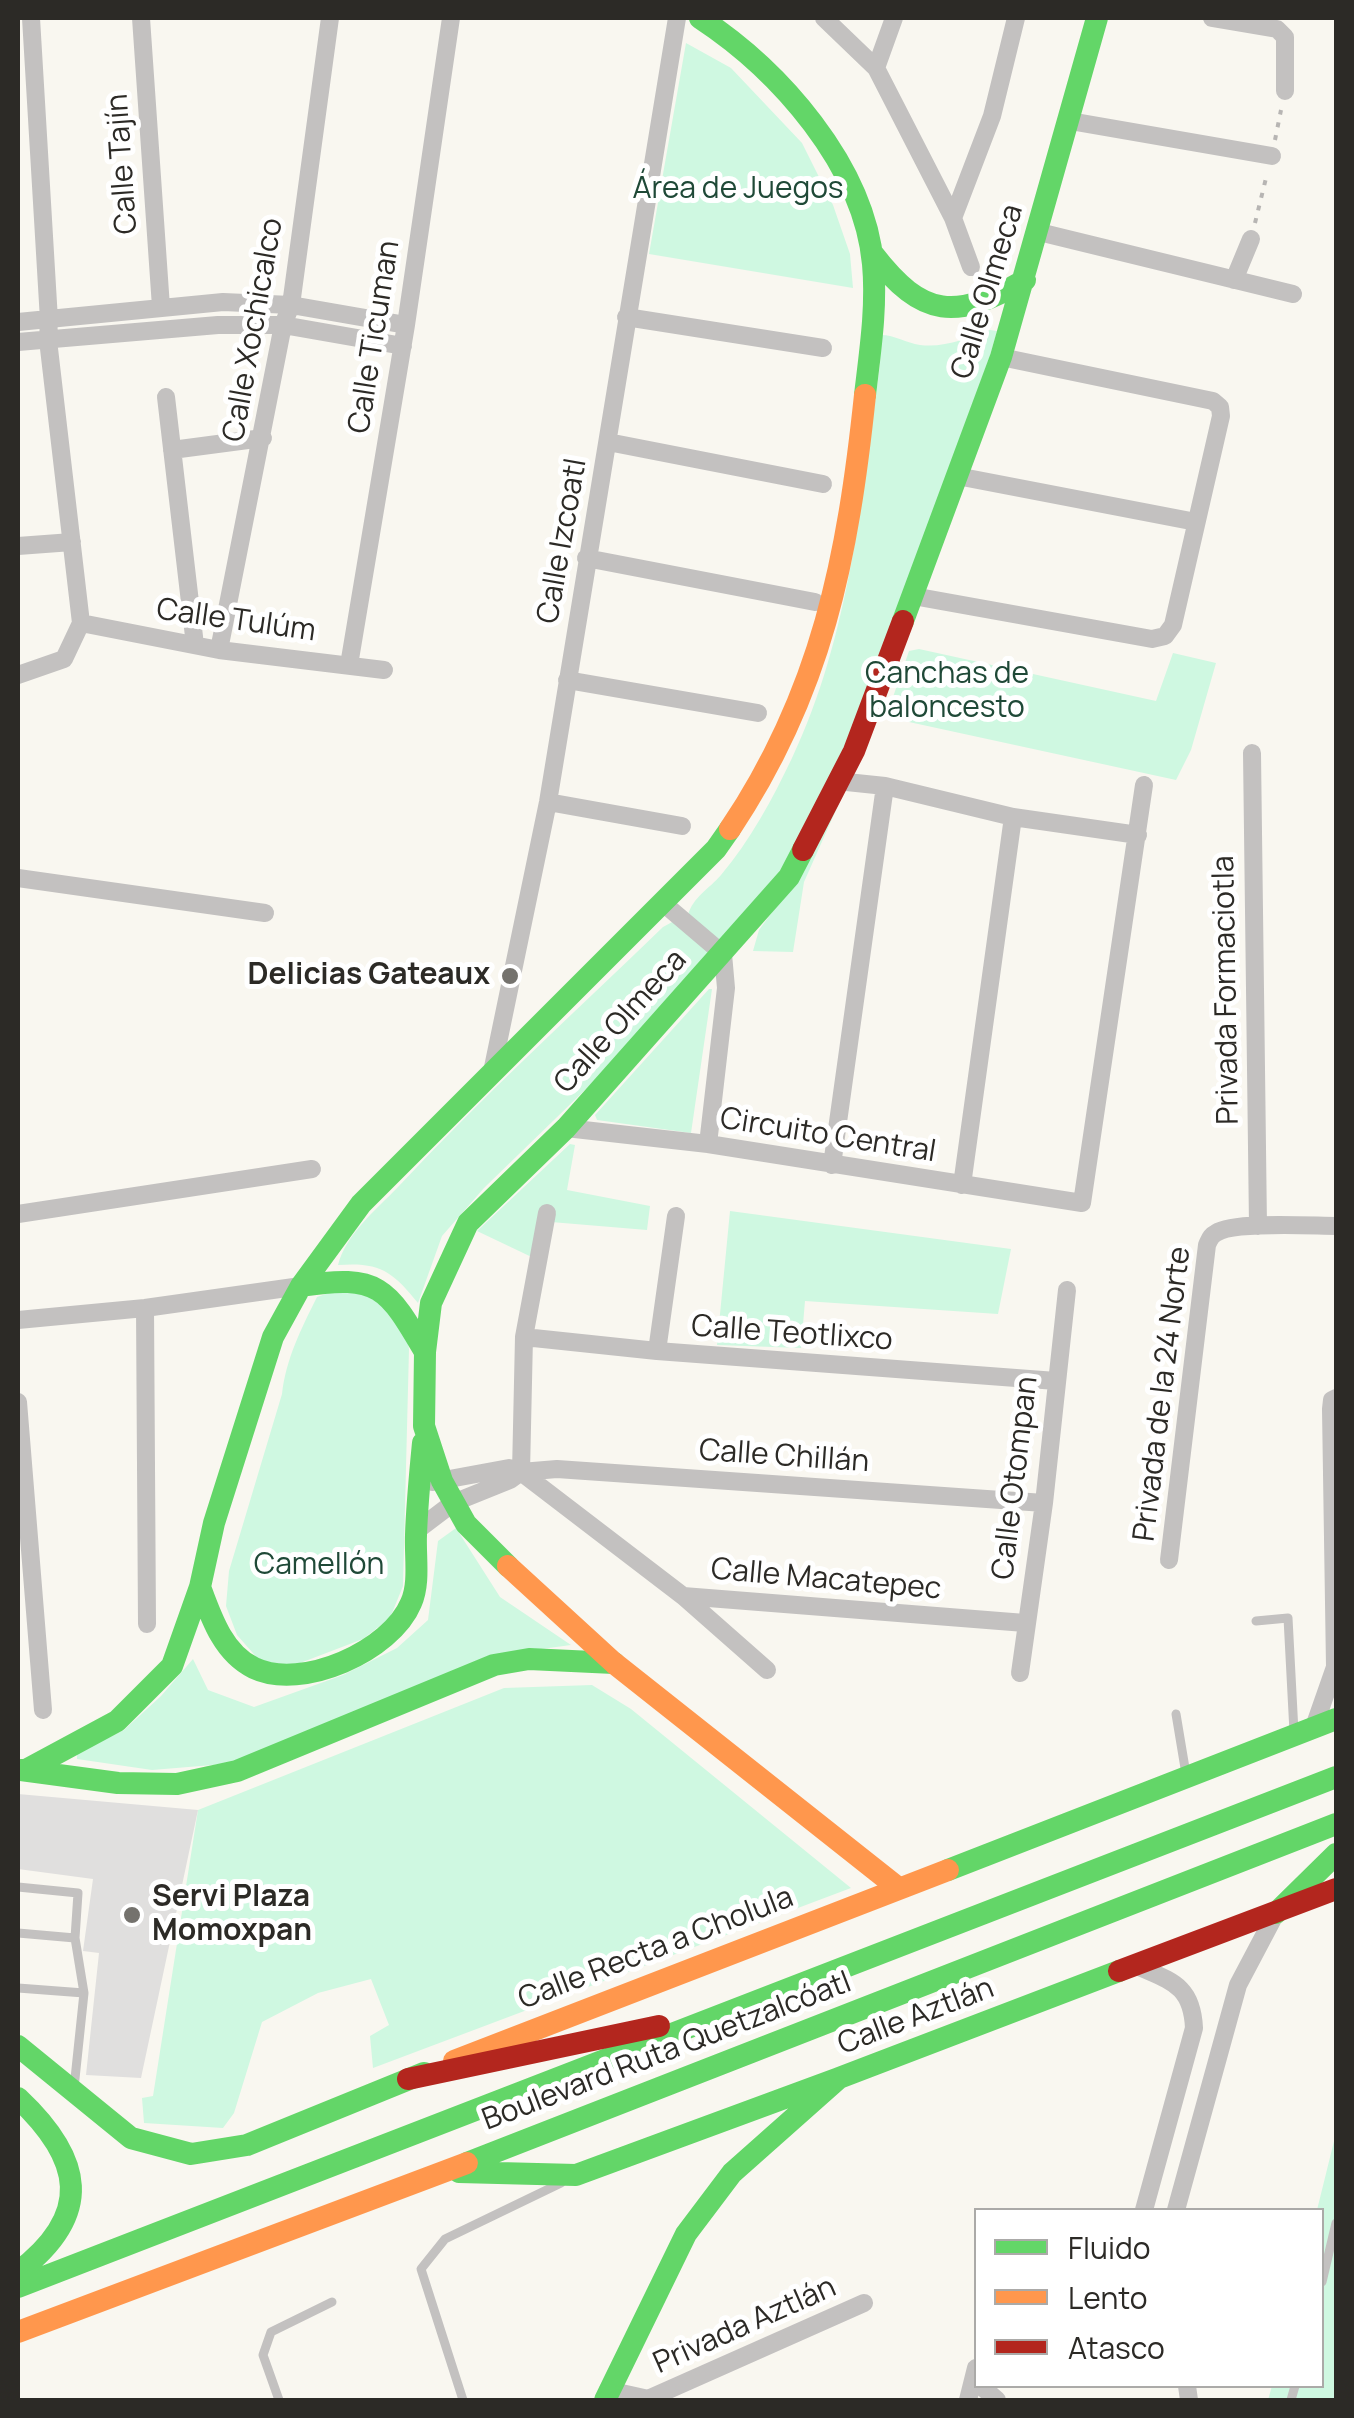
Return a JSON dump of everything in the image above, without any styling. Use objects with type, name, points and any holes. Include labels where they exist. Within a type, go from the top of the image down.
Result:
[{"type":"main road","name":"Calle Olmeca","points":[[22,1770],[117,1720],[172,1666],[200,1587],[214,1523],[273,1336],[301,1286],[361,1204],[716,849],[753,798],[810,676],[831,604],[854,489],[869,353],[872,254],[856,204],[814,126],[777,80],[744,48],[702,18]]},
{"type":"main road","name":"Calle Olmeca","points":[[897,1887],[614,1663],[485,1546],[430,1482],[424,1426],[430,1303],[468,1224],[566,1128],[789,877],[854,750],[1002,357],[1097,18]]},
{"type":"main road","points":[[872,254],[906,294],[940,310],[974,308],[1025,280]]},
{"type":"main road","points":[[301,1286],[336,1279],[362,1280],[381,1287],[401,1310],[426,1352]]},
{"type":"main road","points":[[200,1587],[219,1637],[256,1669],[293,1675],[313,1672],[358,1654],[404,1619],[415,1588],[416,1531],[430,1482]]},
{"type":"main road","points":[[22,1770],[118,1783],[177,1784],[236,1770],[494,1665],[529,1659],[614,1663]]},
{"type":"main road","name":"Calle Recta a Cholula","points":[[18,2046],[132,2138],[191,2154],[248,2145],[897,1887],[1315,1727]]},
{"type":"main road","points":[[18,2287],[1336,1777]]},
{"type":"main road","name":"Boulevard Ruta Quetzalcóatl","points":[[18,2332],[444,2172],[1336,1824]]},
{"type":"main road","points":[[1276,1913],[1336,1854]]},
{"type":"main road","name":"Calle Aztlán","points":[[606,2395],[686,2234],[732,2173],[839,2078],[1336,1889]]},
{"type":"main road","points":[[408,2079],[737,2009]]},
{"type":"main road","points":[[444,2172],[576,2175],[839,2078]]},
{"type":"main road","points":[[18,2098],[43,2120],[58,2142],[69,2174],[72,2200],[67,2223],[58,2239],[46,2253],[18,2272]]},
{"type":"street","points":[[18,675],[64,658],[81,623],[48,340],[31,18]]},
{"type":"street","name":"Calle Tajín","points":[[140,18],[161,307]]},
{"type":"street","name":"Calle Xochicalco","points":[[220,650],[283,326],[291,306],[330,18]]},
{"type":"street","name":"Calle Ticuman","points":[[350,665],[403,346],[451,18]]},
{"type":"street","name":"Calle Izcoatl","points":[[492,1072],[548,802],[677,18]]},
{"type":"street","points":[[824,18],[876,68],[952,218],[971,267]]},
{"type":"street","points":[[876,68],[894,18]]},
{"type":"street","points":[[952,218],[992,116],[1016,18]]},
{"type":"street","points":[[1212,18],[1277,29],[1285,38],[1285,91]]},
{"type":"street","points":[[1070,121],[1272,156]]},
{"type":"street","points":[[1039,232],[1293,294]]},
{"type":"street","points":[[1234,280],[1251,239]]},
{"type":"street","points":[[18,322],[223,302],[291,306],[406,325]]},
{"type":"street","points":[[626,317],[823,348]]},
{"type":"street","points":[[18,342],[218,325],[283,326],[403,346]]},
{"type":"street","points":[[912,596],[1152,638],[1164,636],[1173,625],[1222,416],[1220,407],[1213,401],[1002,357]]},
{"type":"street","points":[[166,397],[194,645]]},
{"type":"street","points":[[172,450],[263,438]]},
{"type":"street","points":[[608,442],[823,484]]},
{"type":"street","points":[[957,476],[1196,522]]},
{"type":"street","points":[[18,546],[72,542]]},
{"type":"street","points":[[586,558],[815,602]]},
{"type":"street","name":"Calle Tulúm","points":[[81,623],[220,650],[384,670]]},
{"type":"street","points":[[567,680],[758,714]]},
{"type":"street","name":"Privada Formaciotla","points":[[1252,754],[1258,1226]]},
{"type":"street","points":[[837,782],[885,786],[1013,817],[1138,835],[1144,785]]},
{"type":"street","points":[[832,1165],[885,786]]},
{"type":"street","points":[[548,802],[682,826]]},
{"type":"street","points":[[962,1185],[1013,817]]},
{"type":"street","name":"Circuito Central","points":[[566,1128],[708,1144],[1082,1204],[1138,835]]},
{"type":"street","points":[[18,878],[265,913]]},
{"type":"street","points":[[663,903],[723,954],[726,988],[708,1144]]},
{"type":"street","points":[[18,1214],[312,1169]]},
{"type":"street","points":[[546,1213],[524,1337],[521,1472],[683,1596],[767,1670]]},
{"type":"street","points":[[657,1351],[676,1216]]},
{"type":"street","points":[[1258,1226],[1336,1226]]},
{"type":"street","name":"Privada de la 24 Norte","points":[[1169,1560],[1207,1246],[1212,1235],[1220,1230],[1258,1226]]},
{"type":"street","points":[[18,1320],[145,1308],[301,1286]]},
{"type":"street","name":"Calle Otompan","points":[[1020,1673],[1068,1290]]},
{"type":"street","points":[[145,1308],[147,1624]]},
{"type":"street","name":"Calle Teotlixco","points":[[524,1337],[1056,1381]]},
{"type":"street","points":[[1315,1727],[1336,1667],[1331,1409],[1336,1398]]},
{"type":"street","points":[[18,1402],[43,1710]]},
{"type":"street","name":"Calle Chillán","points":[[430,1482],[510,1468],[521,1472],[557,1469],[1044,1503]]},
{"type":"street","name":"Calle Chillán","points":[[416,1531],[452,1504],[521,1472]]},
{"type":"street","name":"Calle Macatepec","points":[[683,1596],[1025,1623]]},
{"type":"street","points":[[1177,2208],[1238,1985],[1276,1913]]},
{"type":"street","points":[[1135,1965],[1178,1984],[1193,2010],[1194,2028],[1145,2208]]},
{"type":"street","name":"Privada Aztlán","points":[[650,2400],[864,2304]]},
{"type":"street","points":[[606,2395],[650,2400]]},
{"type":"lane","points":[[1256,1622],[1288,1618],[1315,1727]]},
{"type":"lane","points":[[1176,1714],[1186,1776]]},
{"type":"lane","points":[[18,1887],[78,1892],[75,1938],[84,1994],[74,2092]]},
{"type":"lane","points":[[18,1933],[75,1938]]},
{"type":"lane","points":[[18,1988],[84,1994]]},
{"type":"lane","points":[[463,2400],[421,2270],[445,2240],[576,2175]]},
{"type":"lane","points":[[1324,2274],[1336,2224]]},
{"type":"lane","points":[[279,2400],[264,2355],[270,2332],[332,2302]]},
{"type":"green space","name":"Área de Juegos","points":[[686,43],[731,68],[802,143],[833,205],[850,254],[853,288],[649,254]]},
{"type":"green space","points":[[997,331],[990,356],[843,757],[778,885],[723,944],[688,915],[697,898],[742,848],[769,804],[812,711],[828,664],[860,515],[881,335],[929,346]]},
{"type":"green space","name":"Canchas de baloncesto","points":[[919,649],[1156,701],[1173,653],[1216,663],[1191,750],[1176,780],[886,717],[909,651]]},
{"type":"green space","points":[[840,801],[804,882],[793,952],[753,951],[759,930],[795,881]]},
{"type":"green space","points":[[674,921],[707,948],[711,959],[623,1053],[484,1188],[442,1236],[418,1303],[384,1271],[365,1265],[338,1265],[355,1233],[371,1214],[495,1088],[663,927]]},
{"type":"green space","points":[[709,989],[691,1133],[597,1120],[595,1115]]},
{"type":"green space","points":[[570,1144],[575,1145],[567,1190],[650,1206],[647,1230],[551,1222],[540,1261],[477,1231]]},
{"type":"green space","points":[[730,1211],[1011,1249],[998,1314],[805,1301],[801,1348],[717,1345]]},
{"type":"green space","name":"Camellón","points":[[367,1290],[405,1325],[409,1349],[403,1586],[390,1618],[363,1639],[287,1668],[259,1660],[237,1635],[226,1606],[229,1571],[291,1356],[311,1309],[317,1297],[334,1291]]},
{"type":"green space","name":"Camellón","points":[[456,1528],[500,1597],[571,1645],[497,1655],[237,1763],[152,1770],[77,1759],[77,1753],[124,1730],[193,1659],[208,1690],[254,1707],[343,1675],[397,1648],[428,1620],[438,1541]]},
{"type":"green space","points":[[592,1685],[631,1709],[851,1888],[373,2068],[370,2036],[389,2025],[371,1979],[318,1993],[262,2022],[234,2113],[223,2128],[144,2123],[142,2098],[153,2096],[198,1810],[504,1688]]},
{"type":"green space","points":[[1336,2133],[1336,2400],[1268,2400],[1271,2388],[1324,2388],[1324,2208],[1317,2208]]},
{"type":"building","name":"Servi Plaza Momoxpan","points":[[18,1794],[198,1810],[141,2078],[86,2075],[99,1953],[83,1951],[93,1879],[18,1869]]},
{"type":"traffic: fast","points":[[700,18],[730,39],[787,93],[813,123],[853,191],[866,227],[874,280],[865,395]]},
{"type":"traffic: fast","points":[[903,621],[1001,357],[1097,18]]},
{"type":"traffic: fast","points":[[873,254],[908,291],[942,306],[979,302],[1025,280]]},
{"type":"traffic: fast","points":[[26,1770],[117,1721],[172,1666],[200,1587],[214,1523],[273,1337],[301,1286],[361,1204],[716,849],[730,829]]},
{"type":"traffic: fast","points":[[508,1566],[466,1524],[442,1481],[424,1426],[425,1352],[431,1303],[468,1223],[566,1128],[789,877],[803,850]]},
{"type":"traffic: fast","points":[[301,1286],[348,1282],[378,1290],[401,1313],[425,1352]]},
{"type":"traffic: fast","points":[[200,1587],[226,1644],[254,1668],[274,1674],[296,1674],[319,1670],[365,1651],[400,1621],[414,1595],[423,1443]]},
{"type":"traffic: fast","points":[[21,1770],[118,1783],[177,1784],[237,1771],[494,1665],[529,1659],[614,1663]]},
{"type":"traffic: fast","points":[[948,1870],[1336,1719]]},
{"type":"traffic: fast","points":[[18,2287],[1336,1777]]},
{"type":"traffic: fast","points":[[467,2163],[1336,1824]]},
{"type":"traffic: fast","points":[[1276,1913],[1336,1854]]},
{"type":"traffic: fast","points":[[605,2400],[686,2234],[732,2173],[839,2078],[1119,1971]]},
{"type":"traffic: fast","points":[[18,2046],[131,2138],[191,2154],[247,2145],[424,2073]]},
{"type":"traffic: fast","points":[[459,2172],[576,2175],[839,2078]]},
{"type":"traffic: fast","points":[[18,2098],[56,2143],[67,2165],[71,2186],[69,2208],[59,2229],[18,2272]]},
{"type":"traffic: slow","points":[[730,829],[788,726],[826,621],[850,512],[865,395]]},
{"type":"traffic: slow","points":[[508,1566],[614,1663],[897,1887]]},
{"type":"traffic: slow","points":[[454,2061],[948,1870]]},
{"type":"traffic: slow","points":[[18,2332],[467,2163]]},
{"type":"traffic: jam","points":[[803,850],[854,751],[903,621]]},
{"type":"traffic: jam","points":[[1119,1971],[1336,1889]]},
{"type":"traffic: jam","points":[[408,2079],[659,2026]]},
{"type":"place","name":"Delicias Gateaux","points":[[510,976]]},
{"type":"place","name":"Servi Plaza Momoxpan","points":[[132,1915]]}]
